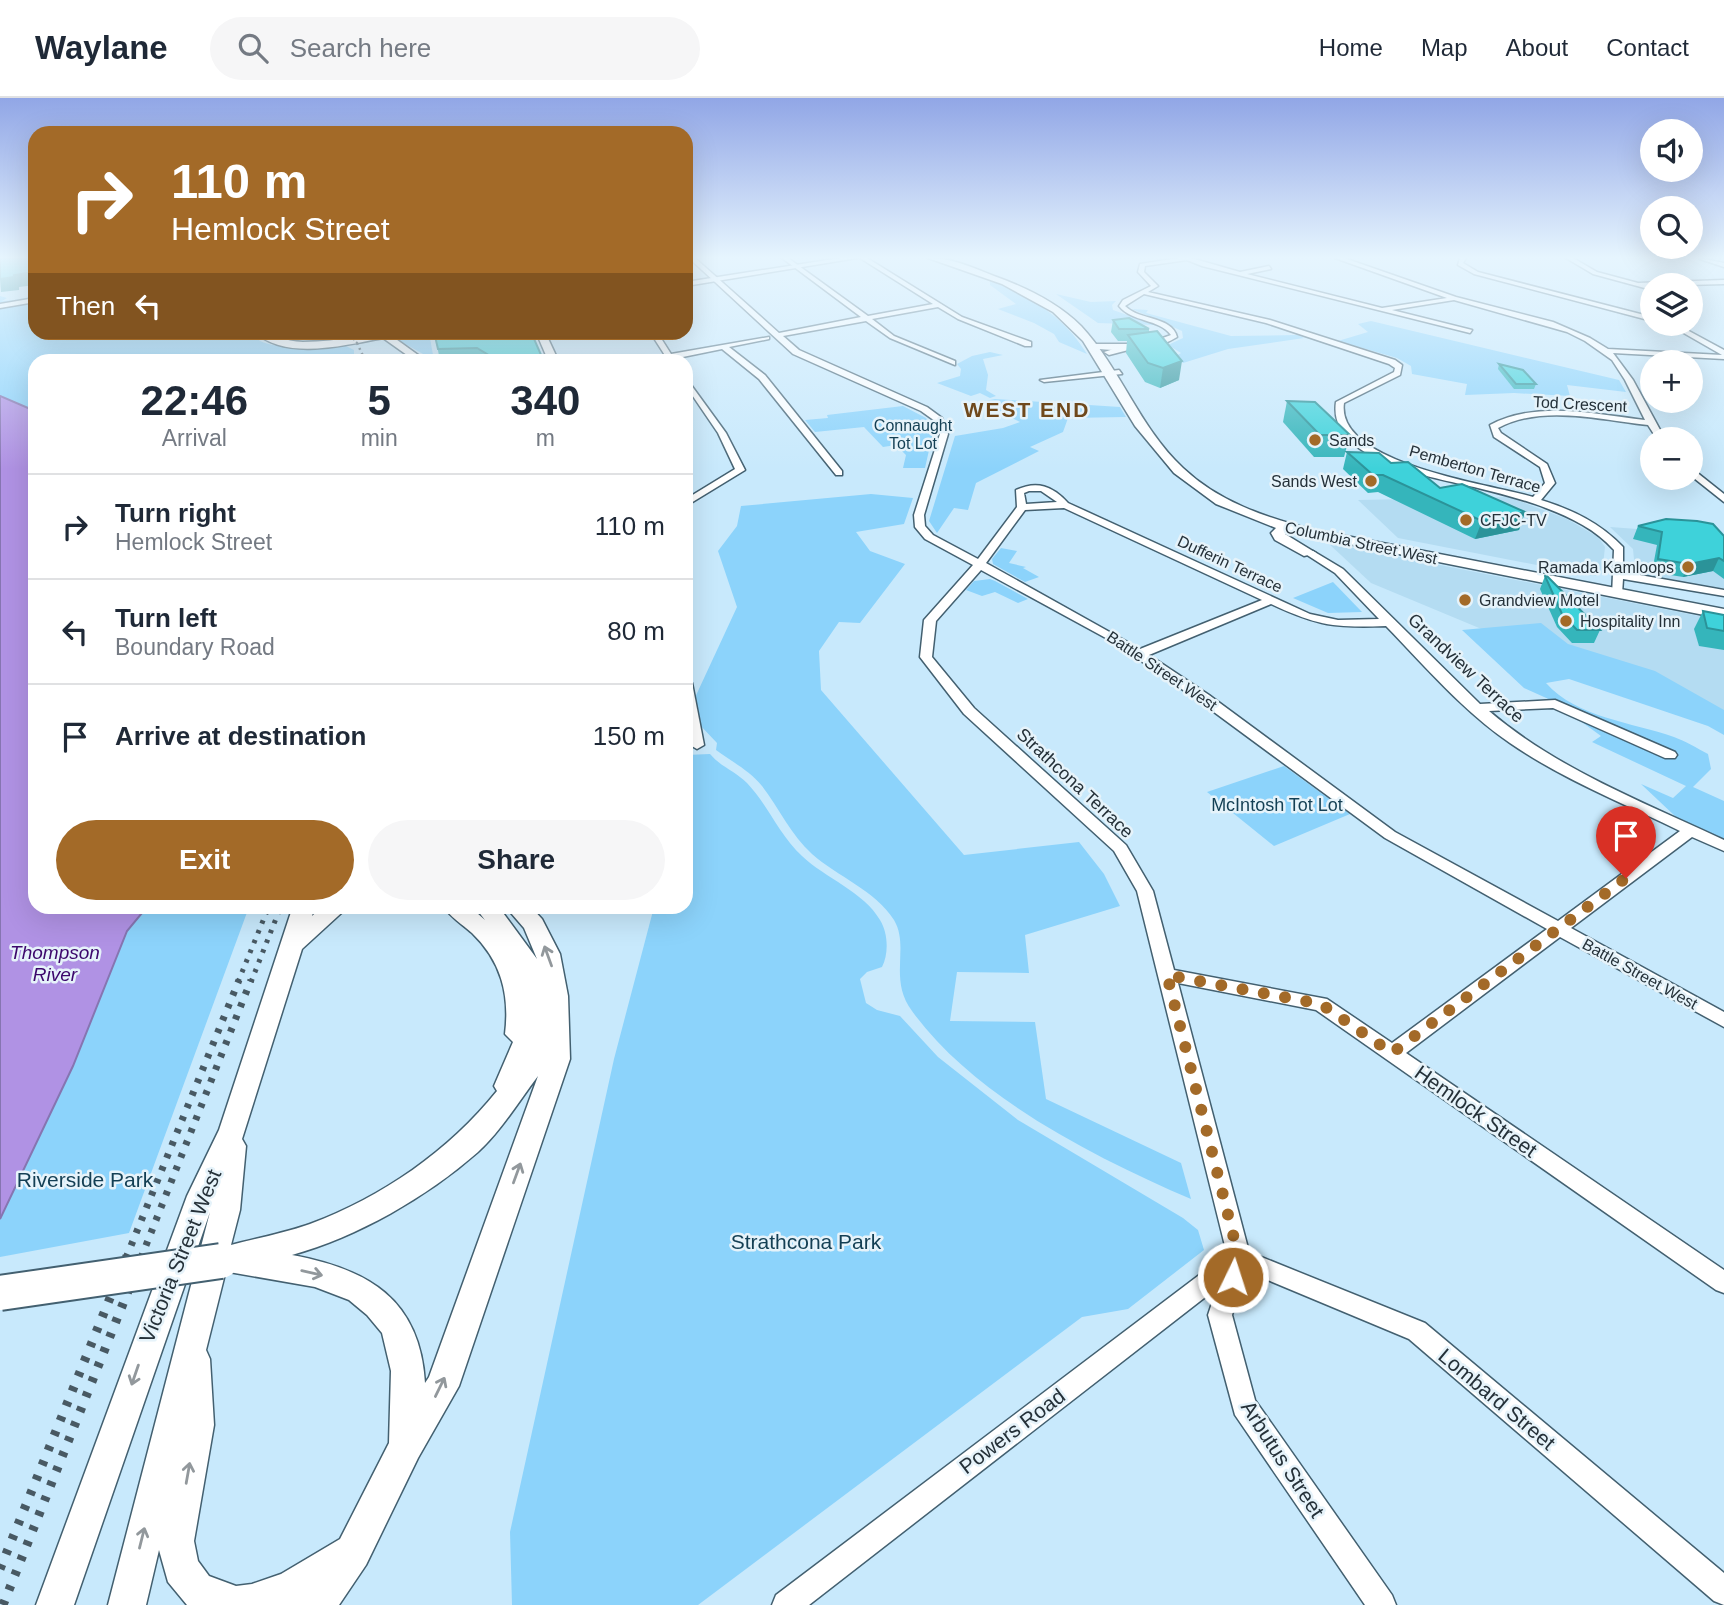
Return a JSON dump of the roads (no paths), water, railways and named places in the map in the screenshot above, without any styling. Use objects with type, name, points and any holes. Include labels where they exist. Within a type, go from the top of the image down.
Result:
[{"type":"main road","name":"Columbia Street West","points":[[1075,328],[1113,372],[1160,438],[1195,476],[1236,499],[1305,523],[1724,605]]},
{"type":"main road","name":"Columbia Street West","points":[[1089,328],[1107,349],[1113,372],[1149,438],[1192,485],[1224,503],[1283,527],[1320,536],[1617,585],[1724,614]]},
{"type":"main road","points":[[267,340],[286,343],[358,340]]},
{"type":"main road","points":[[393,340],[412,354]]},
{"type":"main road","points":[[1107,349],[1133,346]]},
{"type":"main road","points":[[1305,523],[1283,527],[1278,533],[1284,541],[1309,553]]},
{"type":"main road","points":[[1309,553],[1300,542],[1307,537],[1320,536]]},
{"type":"main road","name":"Victoria Street West","points":[[55,1605],[201,1196],[233,1130],[302,914]]},
{"type":"main road","points":[[292,946],[329,914]]},
{"type":"main road","points":[[462,914],[496,947],[514,970],[520,993],[520,1023],[510,1077]]},
{"type":"main road","points":[[492,914],[513,936],[530,964],[536,991],[533,1022],[500,1106]]},
{"type":"main road","points":[[317,1605],[353,1552],[406,1446],[442,1386],[557,1059],[556,996],[548,954],[534,924],[524,914]]},
{"type":"main road","points":[[0,1293],[220,1261],[314,1236],[386,1203],[468,1143],[500,1106],[535,1061],[556,996]]},
{"type":"main road","points":[[127,1605],[225,1210],[233,1130]]},
{"type":"main road","points":[[220,1261],[275,1266],[340,1280],[369,1295],[390,1315],[405,1350],[406,1446]]},
{"type":"main road","points":[[193,1335],[197,1425],[176,1541],[181,1569],[196,1590],[237,1605],[255,1604],[298,1587],[353,1552]]},
{"type":"street","name":"Battle Street West","points":[[771,328],[796,352],[924,409],[939,420],[944,434],[919,523],[929,537],[1086,620],[1139,654],[1390,835],[1724,1020]]},
{"type":"street","points":[[779,335],[817,328]]},
{"type":"street","points":[[881,328],[892,337],[952,363]]},
{"type":"street","points":[[987,328],[1028,344]]},
{"type":"street","points":[[1133,346],[1160,343],[1175,336],[1169,328]]},
{"type":"street","name":"Pemberton Terrace","points":[[1290,328],[1392,362],[1399,367],[1397,373],[1340,402],[1339,417],[1354,439],[1390,461],[1535,501],[1604,533],[1619,550],[1617,585]]},
{"type":"street","points":[[1458,328],[1469,331]]},
{"type":"street","points":[[1563,328],[1577,332],[1607,351],[1629,381],[1652,427]]},
{"type":"street","points":[[1692,336],[1724,355]]},
{"type":"street","points":[[689,354],[767,338]]},
{"type":"street","points":[[650,340],[663,354]]},
{"type":"street","points":[[723,346],[762,377],[839,473]]},
{"type":"street","points":[[1091,346],[1107,349]]},
{"type":"street","points":[[1607,351],[1724,355]]},
{"type":"street","points":[[1044,380],[1113,372]]},
{"type":"street","points":[[693,390],[722,433],[740,470],[693,499]]},
{"type":"street","points":[[693,406],[735,475]]},
{"type":"street","name":"Tod Crescent","points":[[1535,501],[1550,484],[1544,466],[1497,435],[1493,427],[1503,419],[1553,415],[1649,423]]},
{"type":"street","points":[[1703,481],[1724,499]]},
{"type":"street","name":"Strathcona Terrace","points":[[1035,486],[1019,492],[1022,507],[980,564],[930,620],[926,657],[969,711],[1120,848],[1145,891],[1239,1258]]},
{"type":"street","name":"Dufferin Terrace","points":[[1035,486],[1057,495],[1065,505],[1306,616],[1338,624],[1390,622]]},
{"type":"street","name":"Dufferin Terrace","points":[[1022,507],[1065,505]]},
{"type":"street","name":"Grandview Terrace","points":[[1309,553],[1339,571],[1494,726],[1530,751],[1724,846]]},
{"type":"street","points":[[1617,585],[1724,593]]},
{"type":"street","points":[[1139,654],[1272,600]]},
{"type":"street","points":[[1475,708],[1555,704],[1670,755]]},
{"type":"street","points":[[693,722],[697,745]]},
{"type":"street","points":[[1392,1053],[1690,831]]},
{"type":"street","name":"Hemlock Street","points":[[1167,975],[1321,1004],[1724,1283]]},
{"type":"street","name":"Lombard Street","points":[[1239,1258],[1417,1331],[1724,1591]]},
{"type":"street","name":"Powers Road","points":[[786,1605],[1239,1258]]},
{"type":"street","name":"Arbutus Street","points":[[1239,1258],[1220,1315],[1244,1406],[1382,1605]]},
{"type":"water","name":"Thompson River","points":[[0,396],[28,408],[28,914],[141,914],[127,931],[73,1066],[0,1219]]},
{"type":"railway","points":[[354,340],[359,345]]},
{"type":"railway","points":[[357,343],[362,354]]},
{"type":"railway","points":[[238,982],[266,914]]},
{"type":"railway","points":[[251,982],[278,914]]},
{"type":"railway","points":[[126,1258],[239,980]]},
{"type":"railway","points":[[141,1258],[251,980]]},
{"type":"railway","points":[[0,1569],[127,1256]]},
{"type":"railway","points":[[3,1605],[142,1256]]},
{"type":"place","name":"Sands","points":[[1315,440]]},
{"type":"place","name":"Sands West","points":[[1371,481]]},
{"type":"place","name":"CFJC-TV","points":[[1466,520]]},
{"type":"place","name":"Ramada Kamloops","points":[[1688,567]]},
{"type":"place","name":"Grandview Motel","points":[[1465,600]]},
{"type":"place","name":"Hospitality Inn","points":[[1566,621]]},
{"type":"district","name":"WEST END","points":[[1027,409]]},
{"type":"park label","name":"Connaught Tot Lot","points":[[913,434]]},
{"type":"park label","name":"McIntosh Tot Lot","points":[[1277,805]]},
{"type":"park label","name":"Riverside Park","points":[[85,1179]]},
{"type":"park label","name":"Strathcona Park","points":[[806,1241]]}]
